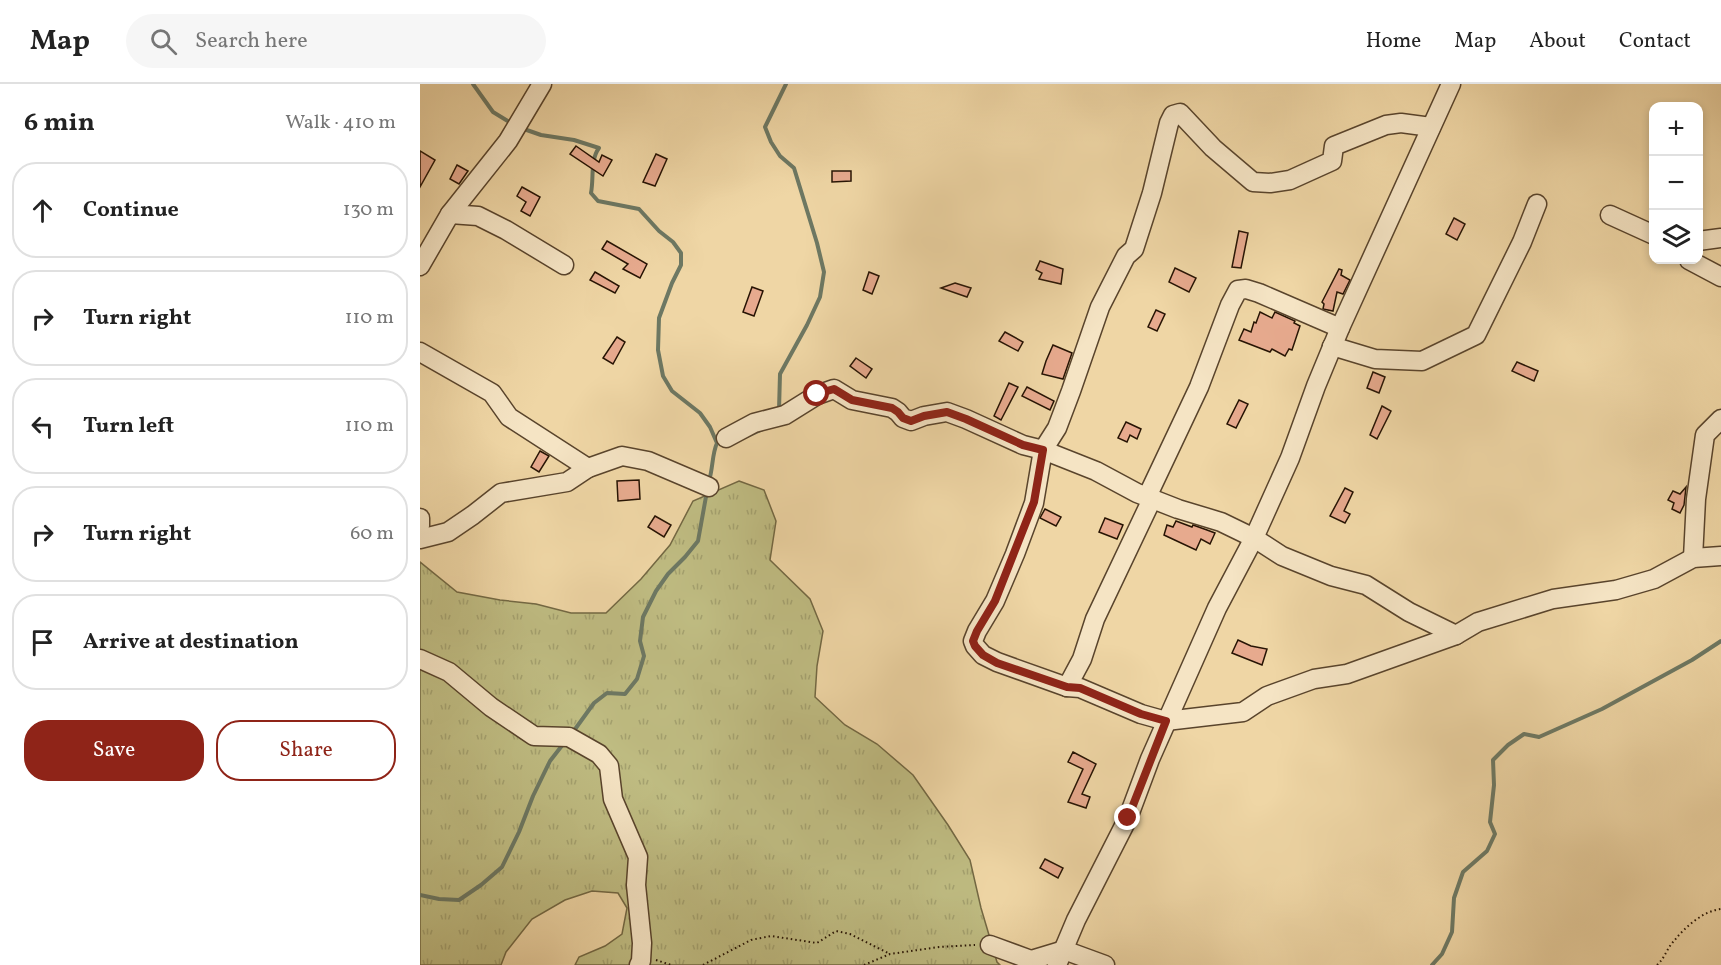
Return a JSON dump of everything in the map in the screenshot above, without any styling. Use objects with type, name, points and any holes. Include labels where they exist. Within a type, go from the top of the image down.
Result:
[{"type":"street","points":[[420,266],[450,214],[508,141],[542,84]]},
{"type":"street","points":[[1060,958],[1076,920],[1128,818],[1166,721],[1216,608],[1254,538],[1290,458],[1332,346],[1451,84]]},
{"type":"street","points":[[1431,128],[1401,123],[1386,125],[1334,146],[1332,161],[1290,180],[1270,183],[1253,182],[1213,148],[1180,113],[1173,115],[1134,249],[1126,256],[1100,307],[1057,428],[1043,450],[1034,502],[995,601],[977,631],[973,641],[975,646],[983,655],[997,663],[1067,687],[1080,688],[1141,714],[1166,721],[1243,712],[1267,696],[1314,679],[1347,674],[1456,635],[1478,622],[1553,598],[1616,590],[1654,579],[1693,558],[1721,556]]},
{"type":"street","points":[[1332,346],[1375,359],[1422,361],[1476,335],[1522,242],[1537,204]]},
{"type":"street","points":[[450,214],[478,216],[564,265]]},
{"type":"street","points":[[1610,215],[1649,233]]},
{"type":"street","points":[[1703,240],[1721,238]]},
{"type":"street","points":[[1697,264],[1721,277]]},
{"type":"street","points":[[1067,687],[1082,659],[1095,619],[1199,387],[1230,305],[1238,290],[1246,289],[1259,293],[1340,328]]},
{"type":"street","points":[[420,352],[492,393],[509,417],[588,468]]},
{"type":"street","points":[[726,438],[754,423],[785,415],[817,394],[834,389],[852,400],[892,408],[903,418],[911,421],[947,412],[1023,445],[1043,450],[1096,471],[1149,498],[1221,522],[1254,538],[1282,556],[1331,576],[1366,585],[1409,612],[1456,635]]},
{"type":"street","points":[[1693,558],[1696,500],[1705,435],[1721,419]]},
{"type":"street","points":[[420,539],[448,532],[501,493],[567,482],[588,468],[622,456],[648,461],[709,488]]},
{"type":"street","points":[[420,518],[420,526]]},
{"type":"street","points":[[420,659],[449,672],[491,707],[534,736],[569,737],[599,754],[609,766],[613,799],[638,857],[636,885],[642,943],[639,965]]},
{"type":"street","points":[[990,945],[1032,960],[1060,958],[1105,965]]},
{"type":"path","points":[[1658,965],[1673,941],[1692,922],[1713,910],[1721,909]]},
{"type":"path","points":[[703,965],[751,940],[771,936],[817,943],[836,931],[850,934],[890,954]]},
{"type":"path","points":[[864,965],[890,954],[939,947],[990,945]]},
{"type":"green space","points":[[739,481],[764,490],[776,521],[770,560],[810,599],[823,631],[815,697],[845,725],[877,744],[913,775],[948,825],[970,860],[981,908],[997,962],[1000,965],[575,965],[579,957],[605,946],[622,934],[627,908],[618,893],[592,891],[565,900],[532,919],[506,952],[501,965],[420,965],[420,562],[457,592],[536,604],[571,613],[606,613],[641,579],[670,545],[693,501]]},
{"type":"building","points":[[576,146],[599,162],[602,155],[612,160],[603,176],[570,154]]},
{"type":"building","points":[[420,151],[435,160],[420,187]]},
{"type":"building","points":[[656,154],[667,159],[655,186],[643,182]]},
{"type":"building","points":[[457,165],[468,171],[459,184],[450,179]]},
{"type":"building","points":[[832,171],[851,171],[851,181],[832,182]]},
{"type":"building","points":[[522,187],[540,197],[530,216],[521,211],[526,202],[517,196]]},
{"type":"building","points":[[1454,218],[1465,224],[1457,240],[1446,234]]},
{"type":"building","points":[[1239,231],[1248,233],[1241,268],[1232,267]]},
{"type":"building","points":[[607,241],[647,264],[640,278],[623,269],[628,264],[602,249]]},
{"type":"building","points":[[1040,261],[1063,269],[1061,284],[1039,279],[1042,273],[1036,270]]},
{"type":"building","points":[[1175,268],[1196,278],[1189,292],[1169,282]]},
{"type":"building","points":[[1339,269],[1342,270],[1341,275],[1350,280],[1343,294],[1337,292],[1333,311],[1323,309],[1322,302]]},
{"type":"building","points":[[595,272],[619,286],[615,293],[590,280]]},
{"type":"building","points":[[869,272],[879,276],[872,294],[863,290]]},
{"type":"building","points":[[955,283],[971,288],[967,297],[941,288]]},
{"type":"building","points":[[752,287],[763,291],[754,316],[743,312]]},
{"type":"building","points":[[1156,310],[1165,314],[1157,331],[1148,327]]},
{"type":"building","points":[[1260,312],[1272,318],[1275,312],[1295,321],[1294,323],[1300,326],[1292,350],[1289,349],[1285,356],[1272,349],[1270,352],[1239,340],[1244,329],[1251,332]]},
{"type":"building","points":[[1005,332],[1023,342],[1018,351],[999,341]]},
{"type":"building","points":[[617,337],[625,342],[613,364],[603,358]]},
{"type":"building","points":[[1053,345],[1072,353],[1063,379],[1042,374]]},
{"type":"building","points":[[856,358],[872,369],[866,378],[850,366]]},
{"type":"building","points":[[1517,362],[1538,371],[1534,381],[1512,371]]},
{"type":"building","points":[[1373,372],[1385,377],[1379,393],[1367,388]]},
{"type":"building","points":[[1009,383],[1018,387],[1001,420],[994,416]]},
{"type":"building","points":[[1027,387],[1054,401],[1050,410],[1022,396]]},
{"type":"building","points":[[1239,400],[1248,404],[1236,428],[1227,424]]},
{"type":"building","points":[[1382,406],[1391,411],[1377,439],[1370,435]]},
{"type":"building","points":[[1126,422],[1141,429],[1137,439],[1130,435],[1127,442],[1118,438]]},
{"type":"building","points":[[540,451],[549,456],[539,472],[531,467]]},
{"type":"building","points":[[639,480],[640,499],[618,501],[617,481]]},
{"type":"building","points":[[1686,487],[1684,505],[1680,513],[1672,509],[1674,503],[1668,500],[1673,491],[1680,494]]},
{"type":"building","points":[[1345,488],[1353,492],[1344,511],[1350,514],[1345,523],[1330,516]]},
{"type":"building","points":[[1045,509],[1061,517],[1056,526],[1040,518]]},
{"type":"building","points":[[655,516],[671,525],[664,537],[648,527]]},
{"type":"building","points":[[1105,518],[1123,525],[1117,539],[1099,532]]},
{"type":"building","points":[[1176,521],[1215,533],[1210,544],[1201,539],[1196,550],[1164,535],[1167,525],[1173,527]]},
{"type":"building","points":[[1238,640],[1251,646],[1267,649],[1262,665],[1232,653]]},
{"type":"building","points":[[1073,752],[1096,764],[1082,794],[1090,797],[1086,808],[1068,802],[1083,769],[1068,762]]},
{"type":"building","points":[[1045,859],[1063,868],[1058,878],[1040,868]]},
{"type":"waterway","points":[[473,84],[493,112],[511,123]]},
{"type":"waterway","points":[[779,410],[780,374],[820,297],[824,272],[794,168],[780,156],[765,127],[786,84]]},
{"type":"waterway","points":[[521,128],[541,135],[574,140],[599,148],[593,164],[591,193],[598,201],[639,209],[659,231],[673,242],[681,253],[681,265],[659,318],[658,350],[663,376],[672,391],[700,413],[717,443],[709,481]]},
{"type":"waterway","points":[[745,437],[763,429]]},
{"type":"waterway","points":[[573,732],[594,703],[607,693],[625,694],[637,679],[644,656],[640,641],[643,617],[656,591],[668,574],[698,541],[707,491]]},
{"type":"waterway","points":[[1432,965],[1442,954],[1452,932],[1454,898],[1463,872],[1487,851],[1495,834],[1490,822],[1494,785],[1493,760],[1508,745],[1524,734],[1539,737],[1602,709],[1692,660],[1721,641]]},
{"type":"waterway","points":[[420,895],[459,900],[502,867],[550,761],[564,743]]},
{"type":"route","points":[[817,394],[834,389],[852,400],[892,408],[903,418],[911,421],[947,412],[1023,445],[1043,450],[1034,502],[1015,554],[995,601],[973,641],[983,655],[997,663],[1067,687],[1080,688],[1141,714],[1166,721],[1128,818]]}]
